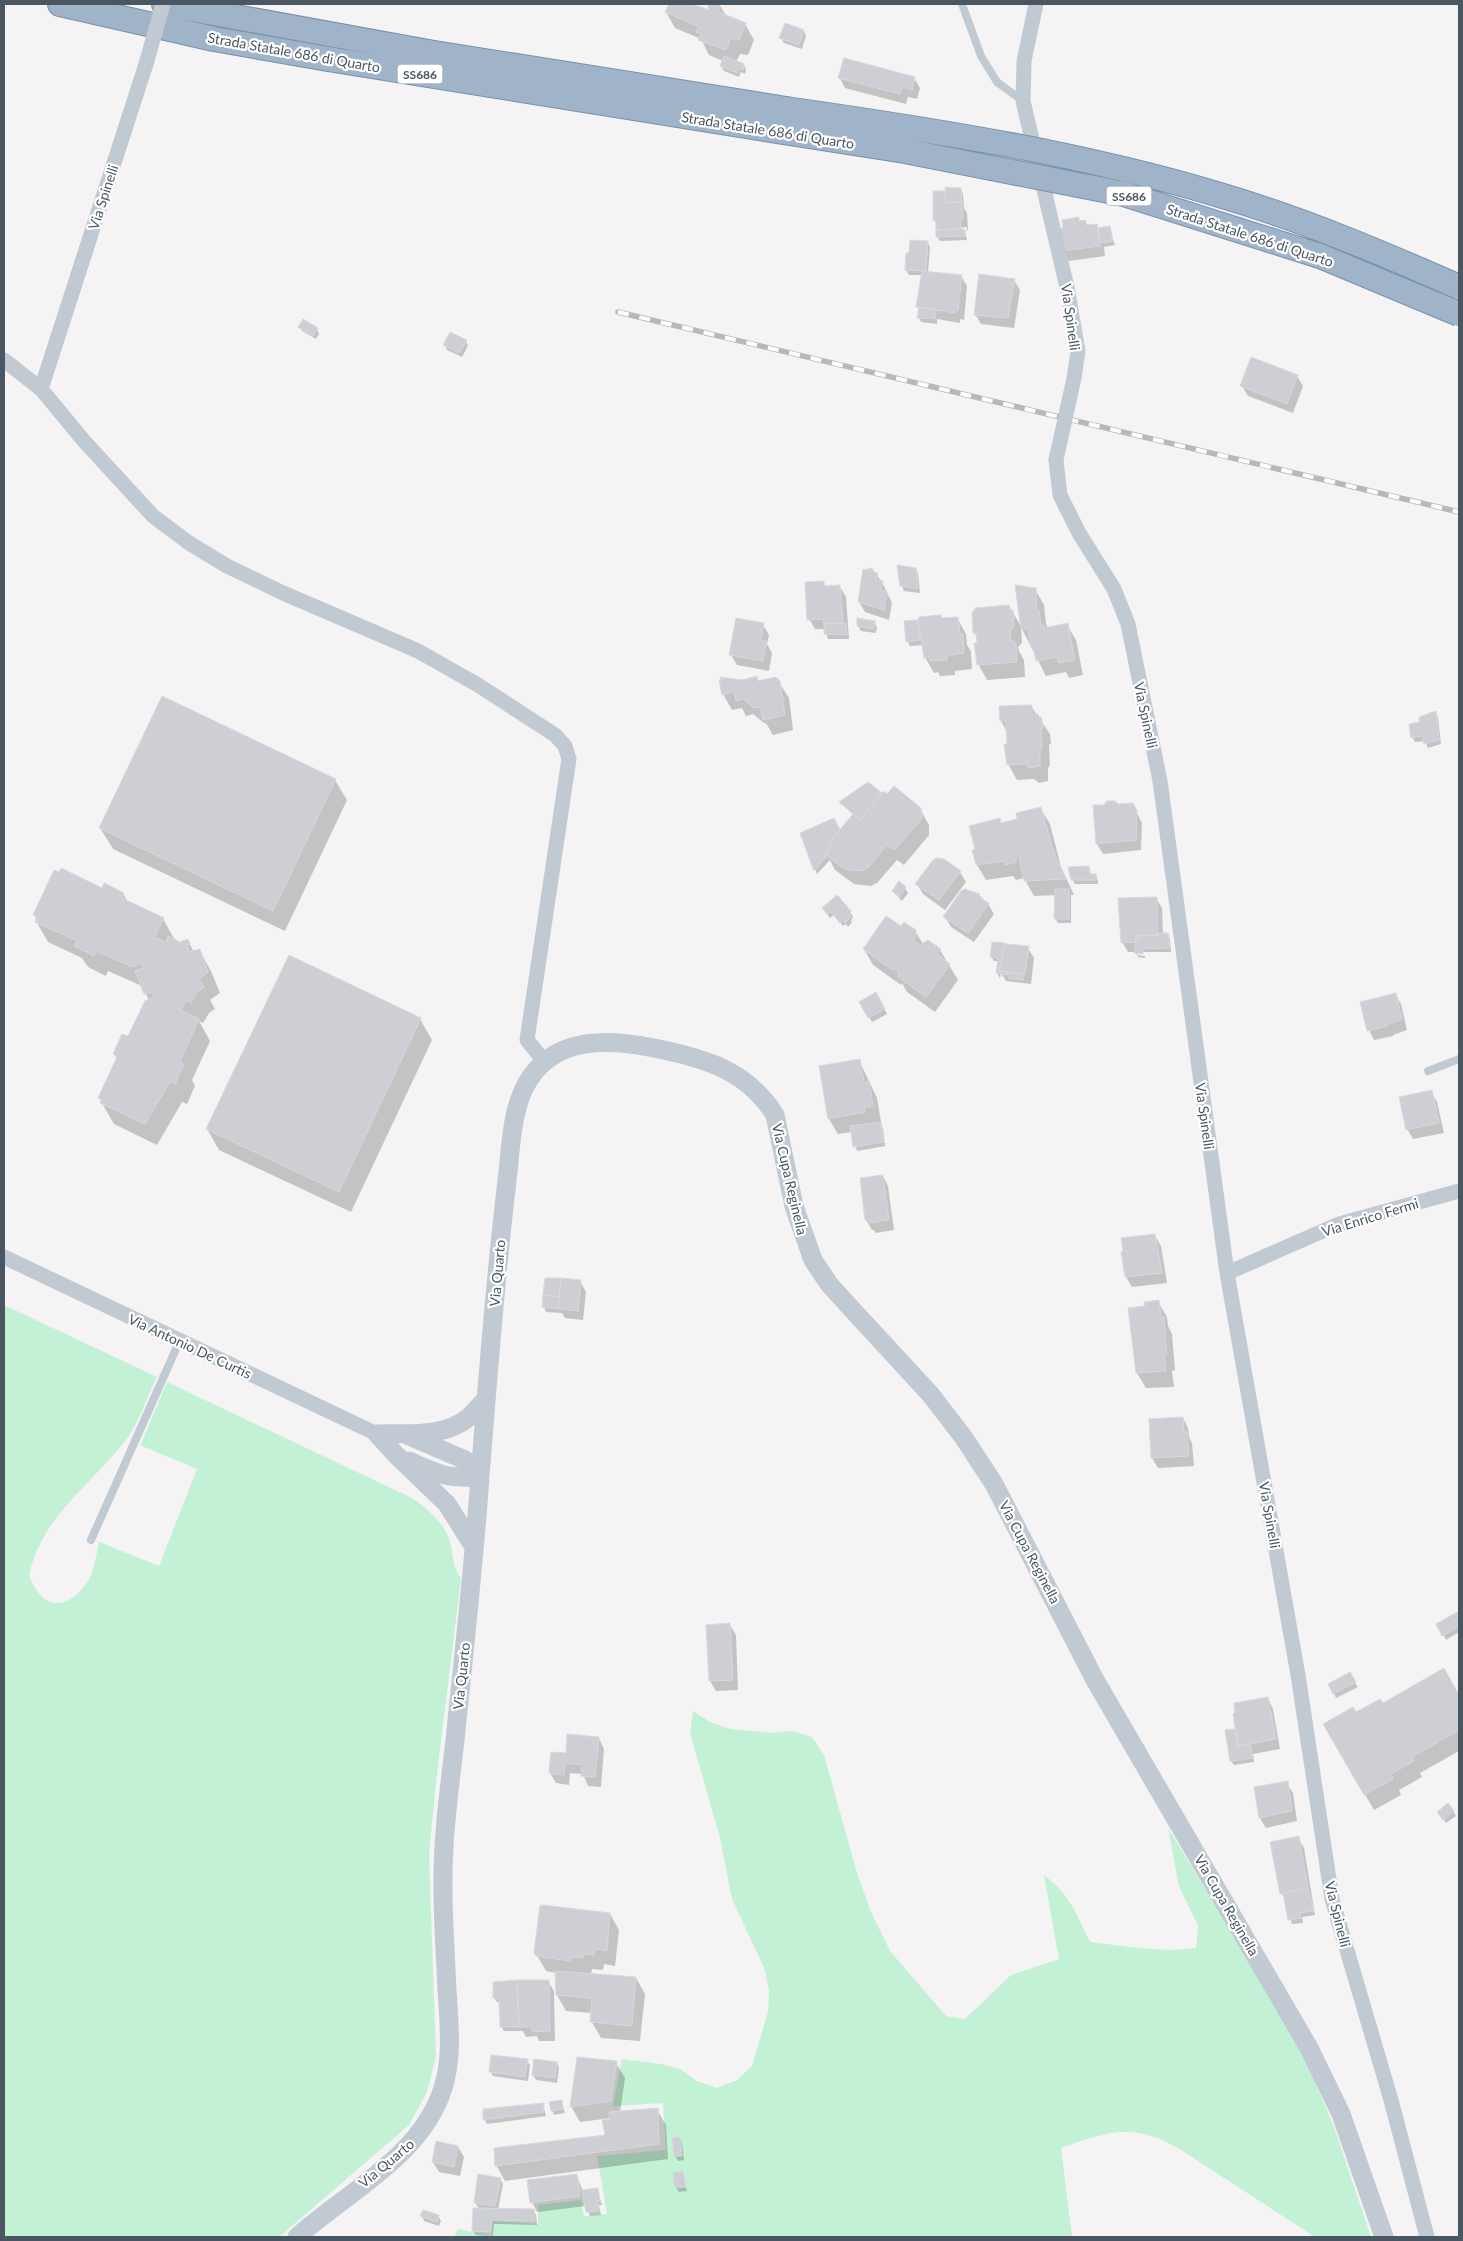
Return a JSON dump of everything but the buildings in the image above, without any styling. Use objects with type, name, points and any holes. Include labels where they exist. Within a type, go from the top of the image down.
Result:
[{"type":"highway","name":"Strada Statale 686 di Quarto","points":[[60,4],[214,38],[328,59],[905,151],[1124,194],[1320,256],[1459,314]]},
{"type":"highway","name":"Strada Statale 686 di Quarto","points":[[164,4],[434,53],[967,137],[1149,176],[1223,196],[1350,240],[1459,287]]},
{"type":"street","name":"Via Spinelli","points":[[41,389],[164,4]]},
{"type":"street","name":"Via Spinelli","points":[[1036,4],[1024,62],[1023,102],[1067,287],[1078,351],[1056,460],[1060,495],[1079,533],[1114,589],[1130,633],[1160,781],[1227,1273],[1298,1675],[1332,1899],[1391,2100],[1427,2237]]},
{"type":"street","points":[[4,360],[41,389],[84,441],[153,516],[189,543],[227,566],[283,593],[418,651],[500,699],[555,735],[566,746],[569,760],[527,1040],[544,1061]]},
{"type":"street","name":"Via Cupa Reginella","points":[[544,1061],[568,1047],[581,1044],[616,1042],[637,1044],[700,1059],[736,1074],[768,1102],[776,1115],[794,1206],[813,1260],[829,1284],[848,1306],[931,1395],[964,1438],[994,1484],[1095,1680],[1310,2048],[1341,2114],[1384,2237]]},
{"type":"street","name":"Via Quarto","points":[[297,2237],[412,2143],[433,2114],[444,2088],[450,2052],[444,1913],[444,1847],[474,1547],[500,1239],[514,1125],[526,1084],[544,1061]]},
{"type":"street","name":"Via Enrico Fermi","points":[[1227,1273],[1339,1224],[1459,1191]]},
{"type":"street","name":"Via Antonio De Curtis","points":[[4,1257],[377,1434]]},
{"type":"street","points":[[377,1434],[448,1429],[469,1417],[486,1400]]},
{"type":"street","points":[[404,1433],[466,1460],[480,1476]]},
{"type":"street","points":[[377,1434],[447,1504],[474,1547]]},
{"type":"street","points":[[395,1454],[440,1475],[461,1478],[480,1476]]},
{"type":"lane","points":[[962,4],[981,56],[997,82],[1023,102]]},
{"type":"lane","points":[[1428,1071],[1459,1059]]},
{"type":"lane","points":[[91,1540],[117,1493],[180,1340]]},
{"type":"green space","points":[[4,1305],[157,1377],[131,1433],[113,1456],[69,1503],[44,1536],[35,1555],[29,1576],[39,1594],[49,1601],[56,1603],[64,1602],[78,1594],[92,1573],[99,1542],[159,1566],[197,1469],[141,1444],[167,1382],[412,1498],[433,1515],[445,1530],[450,1541],[454,1563],[461,1578],[429,1854],[436,2056],[427,2092],[409,2125],[279,2237],[4,2237]]},
{"type":"green space","points":[[693,1711],[710,1722],[730,1729],[772,1733],[792,1731],[812,1737],[824,1755],[857,1873],[871,1912],[890,1951],[946,2016],[965,2019],[1011,1975],[1059,1959],[1044,1875],[1066,1897],[1090,1942],[1169,1950],[1196,1948],[1198,1926],[1179,1886],[1168,1828],[1251,1963],[1308,2065],[1334,2127],[1371,2237],[1315,2237],[1178,2148],[1147,2135],[1120,2132],[1093,2137],[1061,2148],[1072,2237],[454,2237],[458,2229],[492,2236],[493,2221],[538,2224],[538,2205],[581,2200],[584,2216],[607,2214],[597,2156],[666,2150],[663,2103],[613,2106],[622,2059],[661,2064],[680,2069],[697,2081],[717,2088],[737,2080],[752,2066],[768,2012],[769,1991],[765,1970],[732,1899],[720,1838],[690,1733]]},
{"type":"railway","points":[[618,312],[1459,512]]}]
